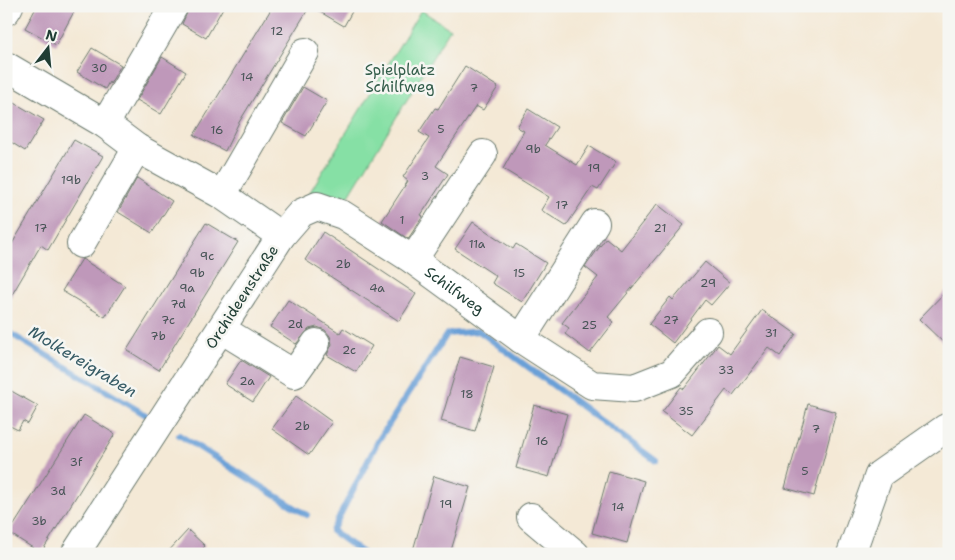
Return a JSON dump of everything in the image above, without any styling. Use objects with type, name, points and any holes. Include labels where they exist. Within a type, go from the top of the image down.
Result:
[{"type":"street","points":[[6,11],[9,6]]},
{"type":"street","points":[[105,124],[174,6]]},
{"type":"street","points":[[222,195],[304,52]]},
{"type":"street","name":"Orchideenstraße","points":[[6,66],[105,124],[137,148],[222,195],[281,236],[75,554]]},
{"type":"street","points":[[81,244],[137,148]]},
{"type":"street","points":[[413,260],[483,154]]},
{"type":"street","name":"Schilfweg","points":[[281,236],[301,213],[318,206],[343,215],[413,260],[521,339],[592,385],[634,388],[672,373],[708,332]]},
{"type":"street","points":[[521,339],[594,223]]},
{"type":"street","points":[[221,329],[294,374],[316,343]]},
{"type":"street","points":[[852,554],[879,475],[948,426]]},
{"type":"street","points":[[531,517],[575,554]]},
{"type":"green space","name":"Spielplatz Schilfweg","points":[[421,10],[450,29],[340,210],[310,192]]},
{"type":"building","points":[[37,6],[77,6],[56,45],[25,28]]},
{"type":"building","points":[[190,6],[224,6],[206,38],[182,24]]},
{"type":"building","points":[[273,6],[310,6],[238,124],[225,151],[194,135]]},
{"type":"building","points":[[310,6],[355,6],[344,26]]},
{"type":"building","points":[[92,48],[121,65],[105,89],[77,72]]},
{"type":"building","points":[[162,57],[186,72],[161,114],[137,100]]},
{"type":"building","points":[[465,66],[498,87],[483,110],[476,106],[436,166],[448,174],[421,215],[423,216],[408,239],[382,221],[408,181],[403,177],[429,138],[419,132],[435,108],[438,109]]},
{"type":"building","points":[[303,87],[327,101],[306,136],[282,123]]},
{"type":"building","points":[[6,98],[44,120],[25,151],[6,139]]},
{"type":"building","points":[[528,109],[557,127],[545,145],[577,165],[589,146],[616,162],[598,190],[592,187],[566,226],[541,210],[549,197],[503,169],[524,131],[517,127]]},
{"type":"building","points":[[74,140],[103,156],[48,250],[41,245],[6,305],[6,254]]},
{"type":"building","points":[[137,178],[172,201],[152,233],[118,212]]},
{"type":"building","points":[[657,204],[684,225],[608,317],[614,322],[590,353],[565,334],[569,328],[562,323],[598,277],[585,267],[606,238],[621,250]]},
{"type":"building","points":[[473,222],[513,249],[516,244],[546,263],[522,302],[492,283],[496,276],[455,249]]},
{"type":"building","points":[[206,223],[238,242],[159,370],[127,350]]},
{"type":"building","points":[[323,232],[416,294],[399,321],[305,260]]},
{"type":"building","points":[[82,259],[125,286],[105,317],[62,291]]},
{"type":"building","points":[[705,262],[730,283],[711,305],[705,300],[673,343],[649,324],[670,297],[673,300]]},
{"type":"building","points":[[949,288],[949,348],[919,319]]},
{"type":"building","points":[[288,300],[340,333],[343,328],[372,346],[356,372],[327,355],[332,344],[330,336],[325,330],[317,327],[309,329],[296,344],[270,327]]},
{"type":"building","points":[[762,310],[796,334],[780,356],[769,348],[733,395],[726,390],[692,435],[662,412],[681,387],[684,389],[718,345],[730,354]]},
{"type":"building","points":[[460,357],[494,367],[475,431],[441,421]]},
{"type":"building","points":[[241,360],[269,377],[253,402],[225,384]]},
{"type":"building","points":[[6,388],[38,406],[28,424],[23,421],[18,430],[6,424]]},
{"type":"building","points":[[296,396],[332,422],[309,455],[272,429]]},
{"type":"building","points":[[808,404],[836,412],[814,496],[785,488]]},
{"type":"building","points":[[534,405],[567,414],[549,477],[516,468]]},
{"type":"building","points":[[84,415],[115,434],[41,553],[9,533]]},
{"type":"building","points":[[609,471],[644,481],[627,543],[592,533]]},
{"type":"building","points":[[434,476],[470,487],[450,554],[412,554]]},
{"type":"building","points":[[188,530],[205,546],[198,554],[166,554]]},
{"type":"waterway","name":"Molkereigraben","points":[[6,331],[146,415]]},
{"type":"waterway","points":[[364,554],[332,531],[378,441],[447,334],[479,331],[656,461]]},
{"type":"waterway","name":"Molkereigraben","points":[[179,435],[307,515]]}]
